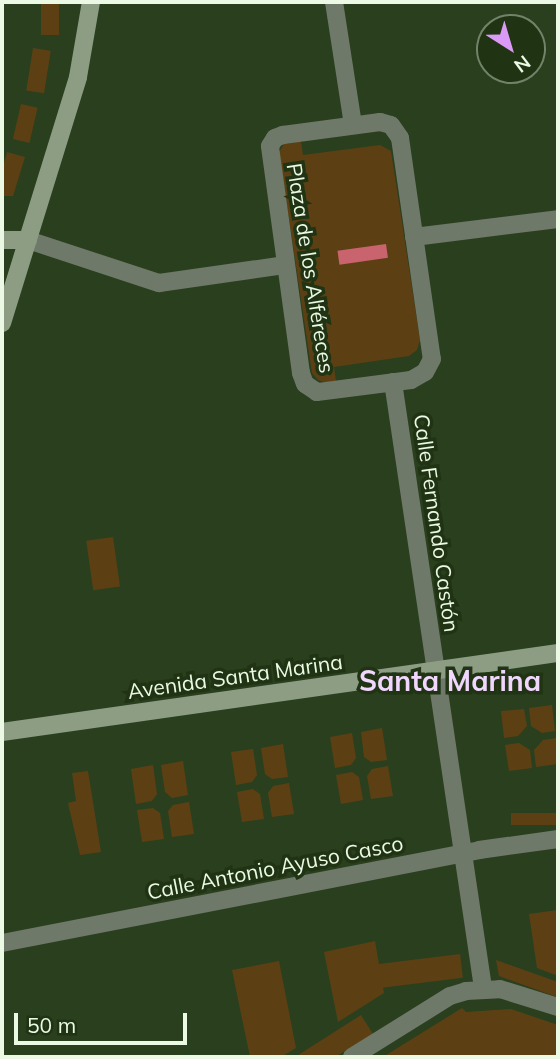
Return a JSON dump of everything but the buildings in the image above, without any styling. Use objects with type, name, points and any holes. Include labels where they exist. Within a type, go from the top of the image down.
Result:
[{"type":"street","points":[[2,323],[78,77],[91,2]]},
{"type":"street","points":[[334,2],[353,125]]},
{"type":"street","name":"Plaza de los Alféreces","points":[[383,122],[398,134],[414,237],[432,359],[430,366],[418,377],[393,382],[320,392],[308,388],[301,373],[269,152],[271,143],[283,135],[383,122]]},
{"type":"street","points":[[414,237],[558,219]]},
{"type":"street","points":[[2,240],[28,240],[159,283],[286,265]]},
{"type":"street","name":"Calle Fernando Castón","points":[[393,382],[483,988]]},
{"type":"street","name":"Avenida Santa Marina","points":[[2,732],[558,653]]},
{"type":"street","name":"Calle Antonio Ayuso Casco","points":[[2,943],[463,853],[558,839]]},
{"type":"street","points":[[352,1057],[450,996],[483,988],[517,993],[558,1007]]},
{"type":"shaded area","points":[[41,2],[59,2],[59,35],[41,35]]},
{"type":"shaded area","points":[[33,48],[51,51],[44,93],[26,90]]},
{"type":"shaded area","points":[[21,104],[38,108],[29,143],[13,139]]},
{"type":"shaded area","points":[[301,141],[303,155],[380,145],[391,151],[420,340],[417,350],[409,356],[334,367],[336,381],[327,383],[318,380],[312,373],[279,152],[284,144]]},
{"type":"shaded area","points":[[7,152],[25,157],[13,196],[2,196],[2,170]]},
{"type":"shaded area","points":[[386,244],[388,258],[339,265],[337,251]]},
{"type":"shaded area","points":[[113,537],[120,587],[93,590],[86,541]]},
{"type":"shaded area","points":[[552,705],[555,731],[542,733],[531,726],[529,708]]},
{"type":"shaded area","points":[[524,709],[527,726],[518,736],[504,738],[501,711]]},
{"type":"shaded area","points":[[382,728],[387,760],[371,762],[364,757],[361,732]]},
{"type":"shaded area","points":[[352,733],[356,758],[351,765],[335,768],[330,737]]},
{"type":"shaded area","points":[[556,738],[558,764],[536,767],[534,750],[543,740]]},
{"type":"shaded area","points":[[519,743],[530,750],[532,768],[509,771],[505,745]]},
{"type":"shaded area","points":[[283,744],[288,777],[272,779],[265,774],[261,748]]},
{"type":"shaded area","points":[[253,749],[257,775],[252,782],[236,785],[231,752]]},
{"type":"shaded area","points":[[183,761],[188,795],[172,798],[165,792],[161,765]]},
{"type":"shaded area","points":[[153,765],[157,794],[152,801],[136,804],[131,769]]},
{"type":"shaded area","points":[[388,766],[393,796],[371,799],[367,776],[372,769]]},
{"type":"shaded area","points":[[88,771],[101,852],[80,855],[68,803],[76,801],[72,773]]},
{"type":"shaded area","points":[[352,772],[359,777],[363,800],[341,804],[336,775]]},
{"type":"shaded area","points":[[289,783],[294,814],[272,817],[268,793],[273,786]]},
{"type":"shaded area","points":[[253,789],[260,794],[264,819],[242,822],[237,792]]},
{"type":"shaded area","points":[[189,802],[194,834],[172,837],[168,811],[173,805]]},
{"type":"shaded area","points":[[153,808],[160,813],[164,839],[142,842],[137,810]]},
{"type":"shaded area","points":[[511,813],[558,813],[558,825],[511,825]]},
{"type":"shaded area","points":[[558,910],[558,976],[537,968],[529,914]]},
{"type":"shaded area","points":[[375,941],[384,993],[338,1022],[324,952]]},
{"type":"shaded area","points":[[460,954],[463,978],[352,991],[349,968]]},
{"type":"shaded area","points":[[496,960],[558,982],[557,997],[499,976]]},
{"type":"shaded area","points":[[279,961],[296,1048],[281,1057],[250,1057],[232,970]]},
{"type":"shaded area","points":[[462,1008],[466,1012],[511,1009],[558,1025],[558,1057],[383,1057]]},
{"type":"shaded area","points":[[361,1015],[373,1034],[335,1057],[295,1057]]},
{"type":"district","name":"Santa Marina","points":[[450,681]]}]
